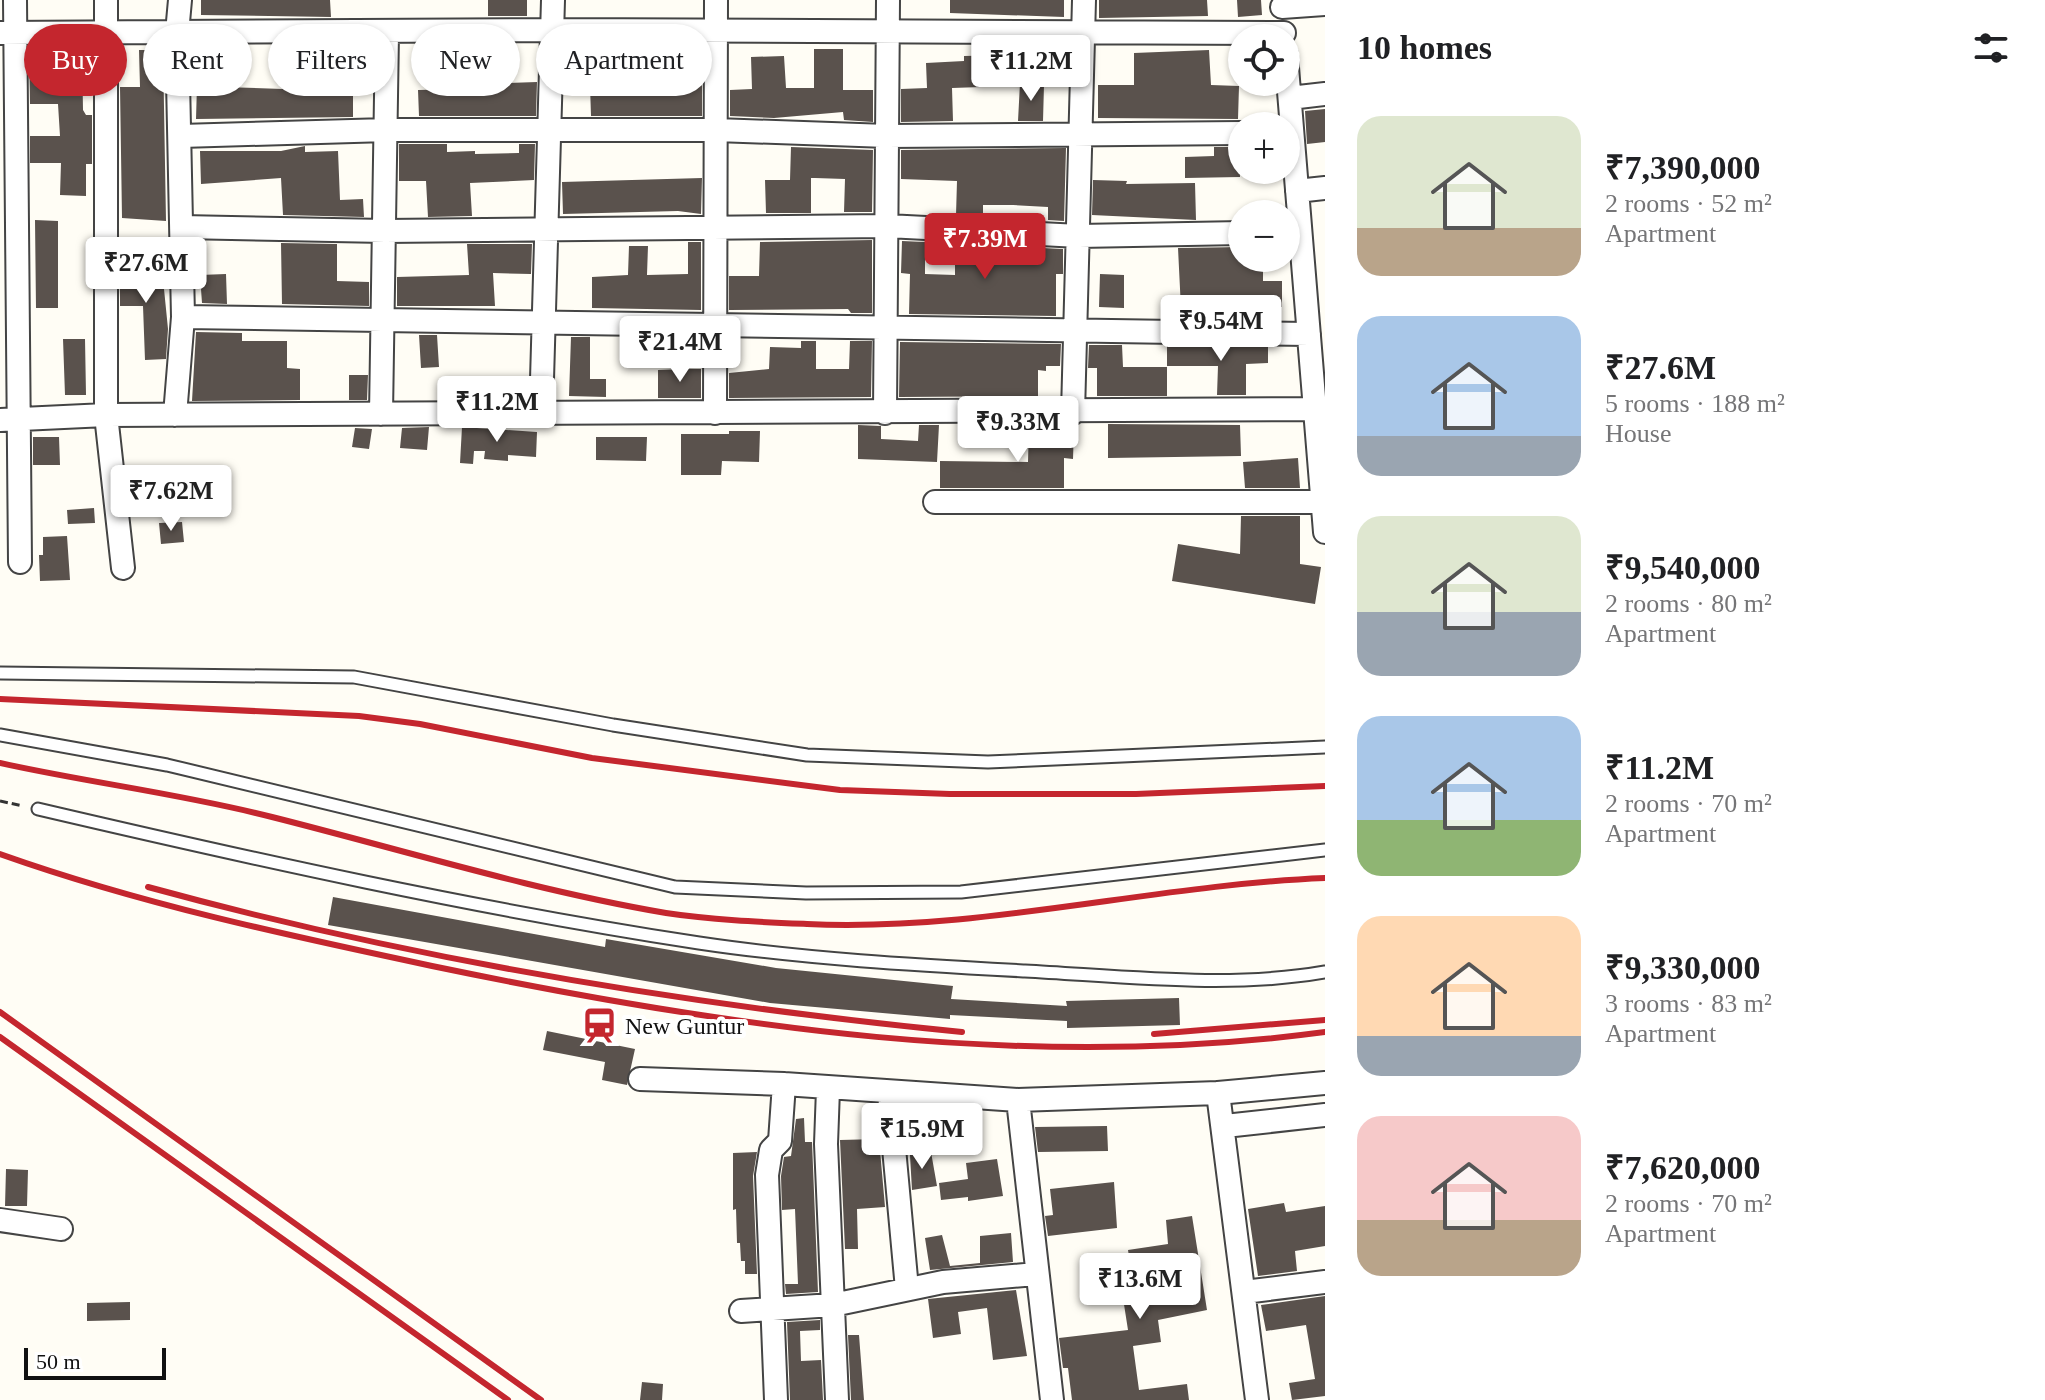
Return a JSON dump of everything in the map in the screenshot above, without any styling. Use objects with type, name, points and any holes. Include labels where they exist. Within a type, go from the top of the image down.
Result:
[{"type":"street","points":[[15,0],[7,33],[9,420],[20,562]]},
{"type":"street","points":[[105,24],[106,0]]},
{"type":"street","points":[[178,24],[180,0]]},
{"type":"street","points":[[552,24],[553,0]]},
{"type":"street","points":[[715,413],[716,0]]},
{"type":"street","points":[[885,413],[888,0]]},
{"type":"street","points":[[1073,413],[1084,0]]},
{"type":"street","points":[[1284,24],[1282,4],[1325,4]]},
{"type":"street","points":[[395,33],[536,30]]},
{"type":"street","points":[[712,31],[1085,33],[1228,39]]},
{"type":"street","points":[[1290,112],[1290,98],[1325,94]]},
{"type":"street","points":[[105,96],[106,415],[123,568]]},
{"type":"street","points":[[175,415],[183,317],[179,96]]},
{"type":"street","points":[[381,414],[387,96]]},
{"type":"street","points":[[541,414],[552,96]]},
{"type":"street","points":[[181,136],[387,130],[716,130],[887,136],[1228,133]]},
{"type":"street","points":[[1296,184],[1296,200]]},
{"type":"street","points":[[1297,191],[1325,188]]},
{"type":"street","points":[[182,227],[385,231],[887,226],[1079,236],[1228,233]]},
{"type":"street","points":[[1300,248],[1315,279],[1309,334],[1318,366],[1315,409],[1322,460],[1325,532]]},
{"type":"street","points":[[183,317],[886,325],[1309,334]]},
{"type":"street","points":[[9,420],[106,415],[1073,413],[1315,409]]},
{"type":"street","points":[[935,502],[1322,502]]},
{"type":"street","points":[[640,1079],[784,1084],[889,1094],[1018,1100],[1218,1093],[1325,1083]]},
{"type":"street","points":[[776,1400],[767,1175],[771,1150],[780,1141],[784,1084]]},
{"type":"street","points":[[828,1089],[826,1144],[837,1400]]},
{"type":"street","points":[[1218,1093],[1225,1126],[1257,1400]]},
{"type":"street","points":[[889,1094],[907,1289]]},
{"type":"street","points":[[1018,1100],[1052,1400]]},
{"type":"street","points":[[1225,1126],[1325,1115]]},
{"type":"street","points":[[0,1220],[61,1229]]},
{"type":"street","points":[[741,1311],[833,1305],[943,1282],[1036,1274]]},
{"type":"street","points":[[1244,1292],[1325,1282]]},
{"type":"lane","points":[[0,673],[354,677],[613,725],[807,755],[988,762],[1325,747]]},
{"type":"lane","points":[[0,735],[167,765],[675,887],[806,893],[961,892],[1325,850]]},
{"type":"lane","points":[[38,809],[263,862],[701,943],[918,965],[1096,975],[1281,980],[1325,972]]},
{"type":"path","points":[[0,801],[38,809]]},
{"type":"building","points":[[201,0],[330,0],[331,17],[201,15]]},
{"type":"building","points":[[488,0],[527,0],[527,16],[488,16]]},
{"type":"building","points":[[950,0],[1064,0],[1064,17],[950,13]]},
{"type":"building","points":[[1099,0],[1207,0],[1208,16],[1099,18]]},
{"type":"building","points":[[1237,0],[1261,0],[1262,15],[1238,17]]},
{"type":"building","points":[[814,49],[843,49],[843,90],[873,90],[873,122],[844,120],[843,112],[774,118],[730,116],[730,90],[752,89],[751,57],[784,56],[786,88],[814,88]]},
{"type":"building","points":[[139,50],[143,50],[143,96],[164,96],[166,221],[122,218],[120,96],[127,96],[127,87],[140,87]]},
{"type":"building","points":[[1209,50],[1211,85],[1228,86],[1228,96],[1239,96],[1238,112],[1228,112],[1228,119],[1098,118],[1098,85],[1134,85],[1134,53]]},
{"type":"building","points":[[1008,55],[1010,86],[952,88],[953,121],[901,122],[901,89],[927,88],[926,63],[964,61],[964,56]]},
{"type":"building","points":[[536,82],[536,116],[419,116],[418,96],[520,96],[520,83]]},
{"type":"building","points":[[1020,83],[1044,85],[1043,121],[1018,121]]},
{"type":"building","points":[[252,88],[268,88],[268,96],[353,96],[353,117],[196,119],[197,96],[252,96]]},
{"type":"building","points":[[30,96],[83,96],[83,110],[86,115],[92,115],[92,164],[86,164],[86,196],[60,195],[61,163],[30,163],[30,136],[60,136],[58,104],[30,104]]},
{"type":"building","points":[[590,96],[702,96],[702,116],[591,116]]},
{"type":"building","points":[[1325,109],[1325,142],[1307,144],[1305,111]]},
{"type":"building","points":[[399,144],[447,144],[447,152],[475,151],[475,154],[519,153],[519,144],[535,144],[534,180],[470,183],[472,216],[428,217],[426,181],[399,181]]},
{"type":"building","points":[[305,146],[305,152],[338,151],[340,200],[363,199],[364,217],[283,215],[281,178],[201,184],[200,151],[281,151]]},
{"type":"building","points":[[791,147],[873,150],[872,212],[844,212],[845,179],[811,178],[811,213],[766,213],[765,180],[790,180]]},
{"type":"building","points":[[1214,147],[1228,147],[1228,177],[1185,178],[1185,157],[1214,156]]},
{"type":"building","points":[[1066,148],[1064,221],[1048,220],[1048,207],[1013,205],[983,205],[983,216],[956,215],[957,181],[901,179],[901,150]]},
{"type":"building","points":[[702,178],[701,214],[678,211],[563,214],[562,182]]},
{"type":"building","points":[[1093,180],[1127,181],[1126,184],[1195,183],[1196,220],[1092,215]]},
{"type":"building","points":[[35,220],[58,221],[58,308],[36,308]]},
{"type":"building","points":[[872,240],[872,313],[851,313],[848,309],[729,310],[729,276],[759,276],[760,242]]},
{"type":"building","points":[[902,241],[925,242],[925,274],[955,275],[955,244],[1063,249],[1063,274],[1056,274],[1056,316],[909,314],[910,274],[901,273]]},
{"type":"building","points":[[688,242],[701,242],[701,310],[592,308],[592,277],[628,275],[629,246],[648,246],[647,275],[688,274]]},
{"type":"building","points":[[281,243],[337,244],[337,281],[369,282],[369,306],[282,304]]},
{"type":"building","points":[[467,244],[532,244],[531,274],[493,273],[495,306],[397,306],[397,277],[469,275]]},
{"type":"building","points":[[1228,247],[1228,272],[1263,272],[1263,281],[1282,281],[1282,307],[1181,309],[1178,248]]},
{"type":"building","points":[[138,250],[141,280],[163,279],[168,329],[166,359],[145,360],[143,306],[120,306],[120,289],[124,289],[120,252]]},
{"type":"building","points":[[226,274],[227,304],[202,303],[200,275]]},
{"type":"building","points":[[1100,274],[1124,275],[1124,308],[1099,307]]},
{"type":"building","points":[[196,332],[242,333],[242,341],[287,341],[287,368],[300,369],[300,400],[192,401]]},
{"type":"building","points":[[419,335],[437,335],[439,367],[421,368]]},
{"type":"building","points":[[571,337],[590,337],[590,379],[606,379],[606,397],[569,396]]},
{"type":"building","points":[[63,339],[85,339],[86,395],[65,395]]},
{"type":"building","points":[[801,341],[816,341],[816,369],[849,369],[850,341],[872,341],[871,397],[729,398],[729,373],[769,369],[770,347],[801,348]]},
{"type":"building","points":[[900,342],[1061,344],[1060,366],[1046,366],[1046,371],[1038,370],[1038,396],[899,397]]},
{"type":"building","points":[[1089,345],[1122,345],[1123,367],[1167,367],[1167,396],[1097,396],[1097,368],[1088,368]]},
{"type":"building","points":[[1167,346],[1268,347],[1268,363],[1246,364],[1246,395],[1217,395],[1218,366],[1167,366]]},
{"type":"building","points":[[701,369],[701,398],[658,398],[658,370]]},
{"type":"building","points":[[349,375],[368,375],[367,400],[349,400]]},
{"type":"building","points":[[456,376],[480,378],[479,399],[454,399]]},
{"type":"building","points":[[1029,424],[1074,427],[1073,459],[1064,458],[1064,488],[940,488],[940,461],[1028,462]]},
{"type":"building","points":[[1108,424],[1240,425],[1241,456],[1108,458]]},
{"type":"building","points":[[858,425],[881,426],[881,439],[918,441],[919,425],[939,425],[937,462],[858,459]]},
{"type":"building","points":[[429,427],[427,450],[400,448],[402,428]]},
{"type":"building","points":[[462,427],[537,432],[536,457],[508,455],[508,461],[484,459],[485,451],[474,451],[473,464],[460,463]]},
{"type":"building","points":[[355,428],[372,429],[369,449],[352,447]]},
{"type":"building","points":[[729,431],[760,431],[759,462],[722,461],[721,475],[681,475],[681,434],[729,434]]},
{"type":"building","points":[[33,437],[59,437],[60,465],[33,465]]},
{"type":"building","points":[[596,437],[647,437],[646,461],[596,460]]},
{"type":"building","points":[[1298,458],[1300,488],[1245,488],[1243,462]]},
{"type":"building","points":[[173,474],[174,490],[148,493],[146,476]]},
{"type":"building","points":[[94,508],[95,523],[68,524],[67,510]]},
{"type":"building","points":[[1241,516],[1300,516],[1300,564],[1321,567],[1315,604],[1172,581],[1178,544],[1240,554]]},
{"type":"building","points":[[182,522],[184,542],[161,544],[159,523]]},
{"type":"building","points":[[67,536],[70,580],[40,581],[39,555],[43,555],[43,537]]},
{"type":"building","points":[[333,897],[605,947],[606,939],[776,968],[953,986],[951,999],[1067,1006],[1066,1001],[1179,998],[1180,1025],[1067,1028],[1067,1021],[950,1015],[950,1019],[770,1003],[328,925]]},
{"type":"building","name":"New Guntur","points":[[547,1031],[635,1049],[627,1085],[602,1080],[605,1062],[543,1050]]},
{"type":"building","points":[[804,1118],[805,1142],[812,1142],[818,1292],[786,1294],[785,1284],[798,1284],[795,1209],[782,1210],[781,1176],[784,1157],[791,1156],[796,1119]]},
{"type":"building","points":[[1107,1126],[1108,1151],[1038,1152],[1035,1127]]},
{"type":"building","points":[[909,1138],[912,1155],[931,1152],[937,1186],[912,1190]]},
{"type":"building","points":[[879,1139],[885,1207],[857,1209],[858,1249],[845,1249],[840,1140]]},
{"type":"building","points":[[757,1152],[753,1176],[757,1274],[745,1274],[745,1261],[741,1261],[740,1243],[737,1243],[736,1209],[733,1210],[733,1153]]},
{"type":"building","points":[[997,1159],[1003,1196],[968,1201],[968,1197],[941,1200],[939,1183],[968,1179],[966,1163]]},
{"type":"building","points":[[6,1169],[28,1170],[27,1206],[5,1206]]},
{"type":"building","points":[[1114,1182],[1117,1228],[1048,1236],[1045,1216],[1053,1215],[1050,1189]]},
{"type":"building","points":[[1284,1203],[1286,1212],[1325,1206],[1325,1246],[1295,1251],[1297,1271],[1258,1276],[1248,1209]]},
{"type":"building","points":[[1192,1216],[1207,1310],[1158,1320],[1161,1342],[1133,1346],[1139,1390],[1187,1384],[1189,1400],[1072,1400],[1068,1368],[1063,1368],[1059,1338],[1128,1330],[1123,1298],[1135,1296],[1128,1250],[1168,1244],[1166,1220]]},
{"type":"building","points":[[1011,1233],[1013,1262],[930,1270],[925,1238],[942,1235],[950,1266],[980,1263],[980,1236]]},
{"type":"building","points":[[1016,1290],[1027,1356],[993,1360],[987,1308],[958,1312],[961,1334],[933,1338],[928,1299]]},
{"type":"building","points":[[1325,1296],[1325,1396],[1292,1400],[1289,1383],[1315,1379],[1306,1325],[1266,1331],[1261,1305]]},
{"type":"building","points":[[130,1302],[130,1320],[87,1321],[87,1303]]},
{"type":"building","points":[[820,1320],[820,1330],[800,1331],[801,1361],[821,1360],[823,1400],[790,1400],[787,1322]]},
{"type":"building","points":[[848,1335],[859,1335],[864,1400],[851,1400]]},
{"type":"building","points":[[642,1382],[663,1384],[662,1400],[640,1400]]},
{"type":"railway","points":[[0,699],[359,716],[420,724],[592,758],[840,790],[950,794],[1136,794],[1325,786]]},
{"type":"railway","points":[[0,763],[238,809],[616,904],[719,919],[872,925],[937,921],[1195,889],[1325,878]]},
{"type":"railway","points":[[0,854],[160,903],[323,942],[542,988],[764,1024],[876,1037],[988,1045],[1101,1047],[1213,1043],[1325,1032]]},
{"type":"railway","points":[[148,887],[349,937],[552,977],[757,1008],[962,1032]]},
{"type":"railway","points":[[0,1012],[541,1400]]},
{"type":"railway","points":[[1154,1034],[1325,1020]]},
{"type":"railway","points":[[0,1037],[508,1400]]},
{"type":"place","name":"New Guntur","points":[[599,1026]]}]
